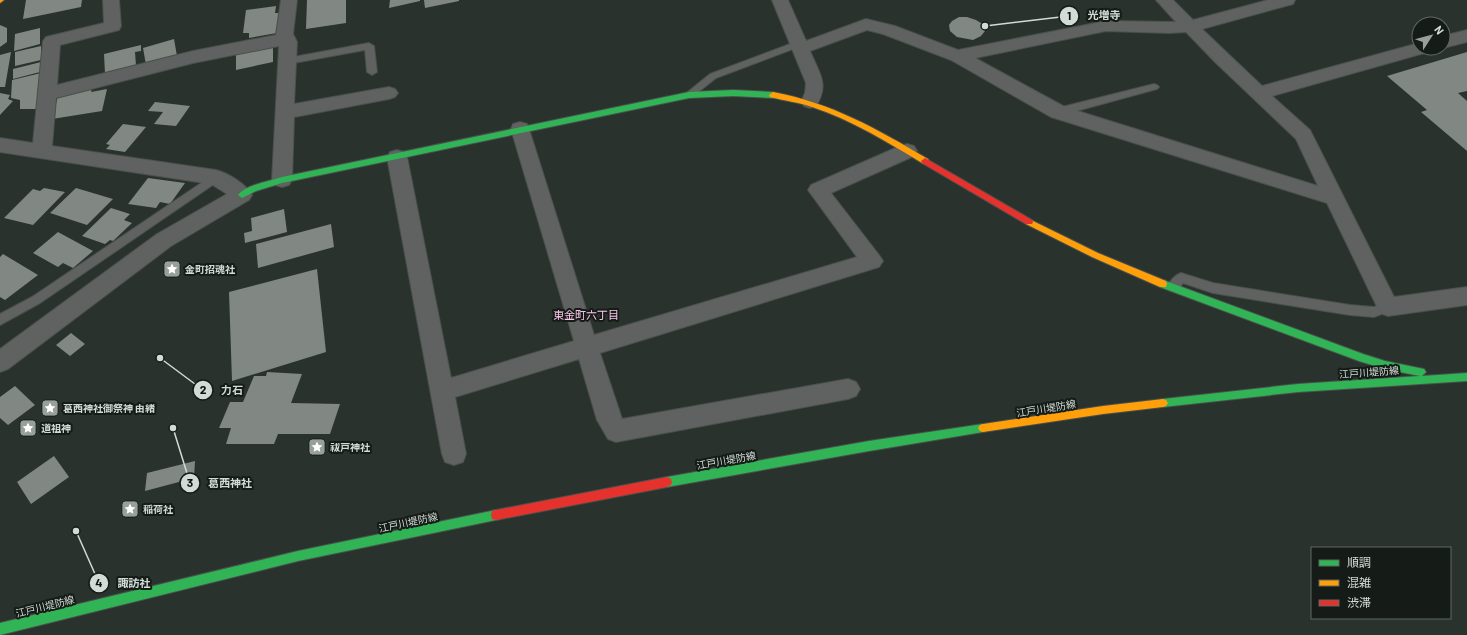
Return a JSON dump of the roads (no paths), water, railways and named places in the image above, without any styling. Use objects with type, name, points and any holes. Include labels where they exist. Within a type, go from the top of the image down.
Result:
[{"type":"street","points":[[42,151],[52,41],[113,26],[111,0]]},
{"type":"street","points":[[282,180],[282,155],[288,61],[288,42],[285,39],[284,34],[290,0]]},
{"type":"street","points":[[780,0],[815,83],[814,93],[810,102]]},
{"type":"street","points":[[1164,0],[1303,135],[1388,307],[1467,296]]},
{"type":"street","points":[[958,56],[1106,26],[1169,28],[1192,26],[1279,1]]},
{"type":"street","points":[[799,47],[866,24],[889,30],[958,56],[1058,112],[1334,198]]},
{"type":"street","points":[[1451,40],[1467,36]]},
{"type":"street","points":[[47,94],[193,57],[285,39]]},
{"type":"street","points":[[1260,92],[1411,51]]},
{"type":"street","points":[[0,362],[164,240],[253,189],[282,180],[397,157],[520,129],[689,95],[717,92],[754,93],[810,102],[852,120],[1025,220],[1073,244],[1216,305],[1375,362],[1443,377]]},
{"type":"street","points":[[285,112],[389,93]]},
{"type":"street","points":[[520,129],[609,420],[616,431],[848,389]]},
{"type":"street","points":[[0,145],[216,177],[242,195]]},
{"type":"street","points":[[442,391],[872,260],[818,190],[907,151]]},
{"type":"street","points":[[397,157],[454,454]]},
{"type":"street","name":"江戸川堤防線","points":[[0,629],[298,556],[666,482],[869,446],[1103,410],[1298,388],[1443,377],[1467,377]]},
{"type":"lane","points":[[288,61],[370,46],[372,72]]},
{"type":"lane","points":[[689,95],[713,76],[799,47]]},
{"type":"lane","points":[[1058,112],[1154,87]]},
{"type":"lane","points":[[0,320],[36,300],[216,177]]},
{"type":"lane","points":[[1173,287],[1181,278],[1213,288],[1350,310],[1374,312],[1388,307]]},
{"type":"place","name":"光増寺","points":[[985,26]]},
{"type":"place","name":"金町招魂社","points":[[172,269]]},
{"type":"place","name":"力石","points":[[160,358]]},
{"type":"place","name":"葛西神社御祭神 由緒","points":[[50,408]]},
{"type":"place","name":"道祖神","points":[[28,428]]},
{"type":"place","name":"葛西神社","points":[[173,428]]},
{"type":"place","name":"祓戸神社","points":[[317,447]]},
{"type":"place","name":"稲荷社","points":[[130,509]]},
{"type":"place","name":"諏訪社","points":[[76,531]]},
{"type":"district","name":"東金町六丁目","points":[[586,314]]}]
